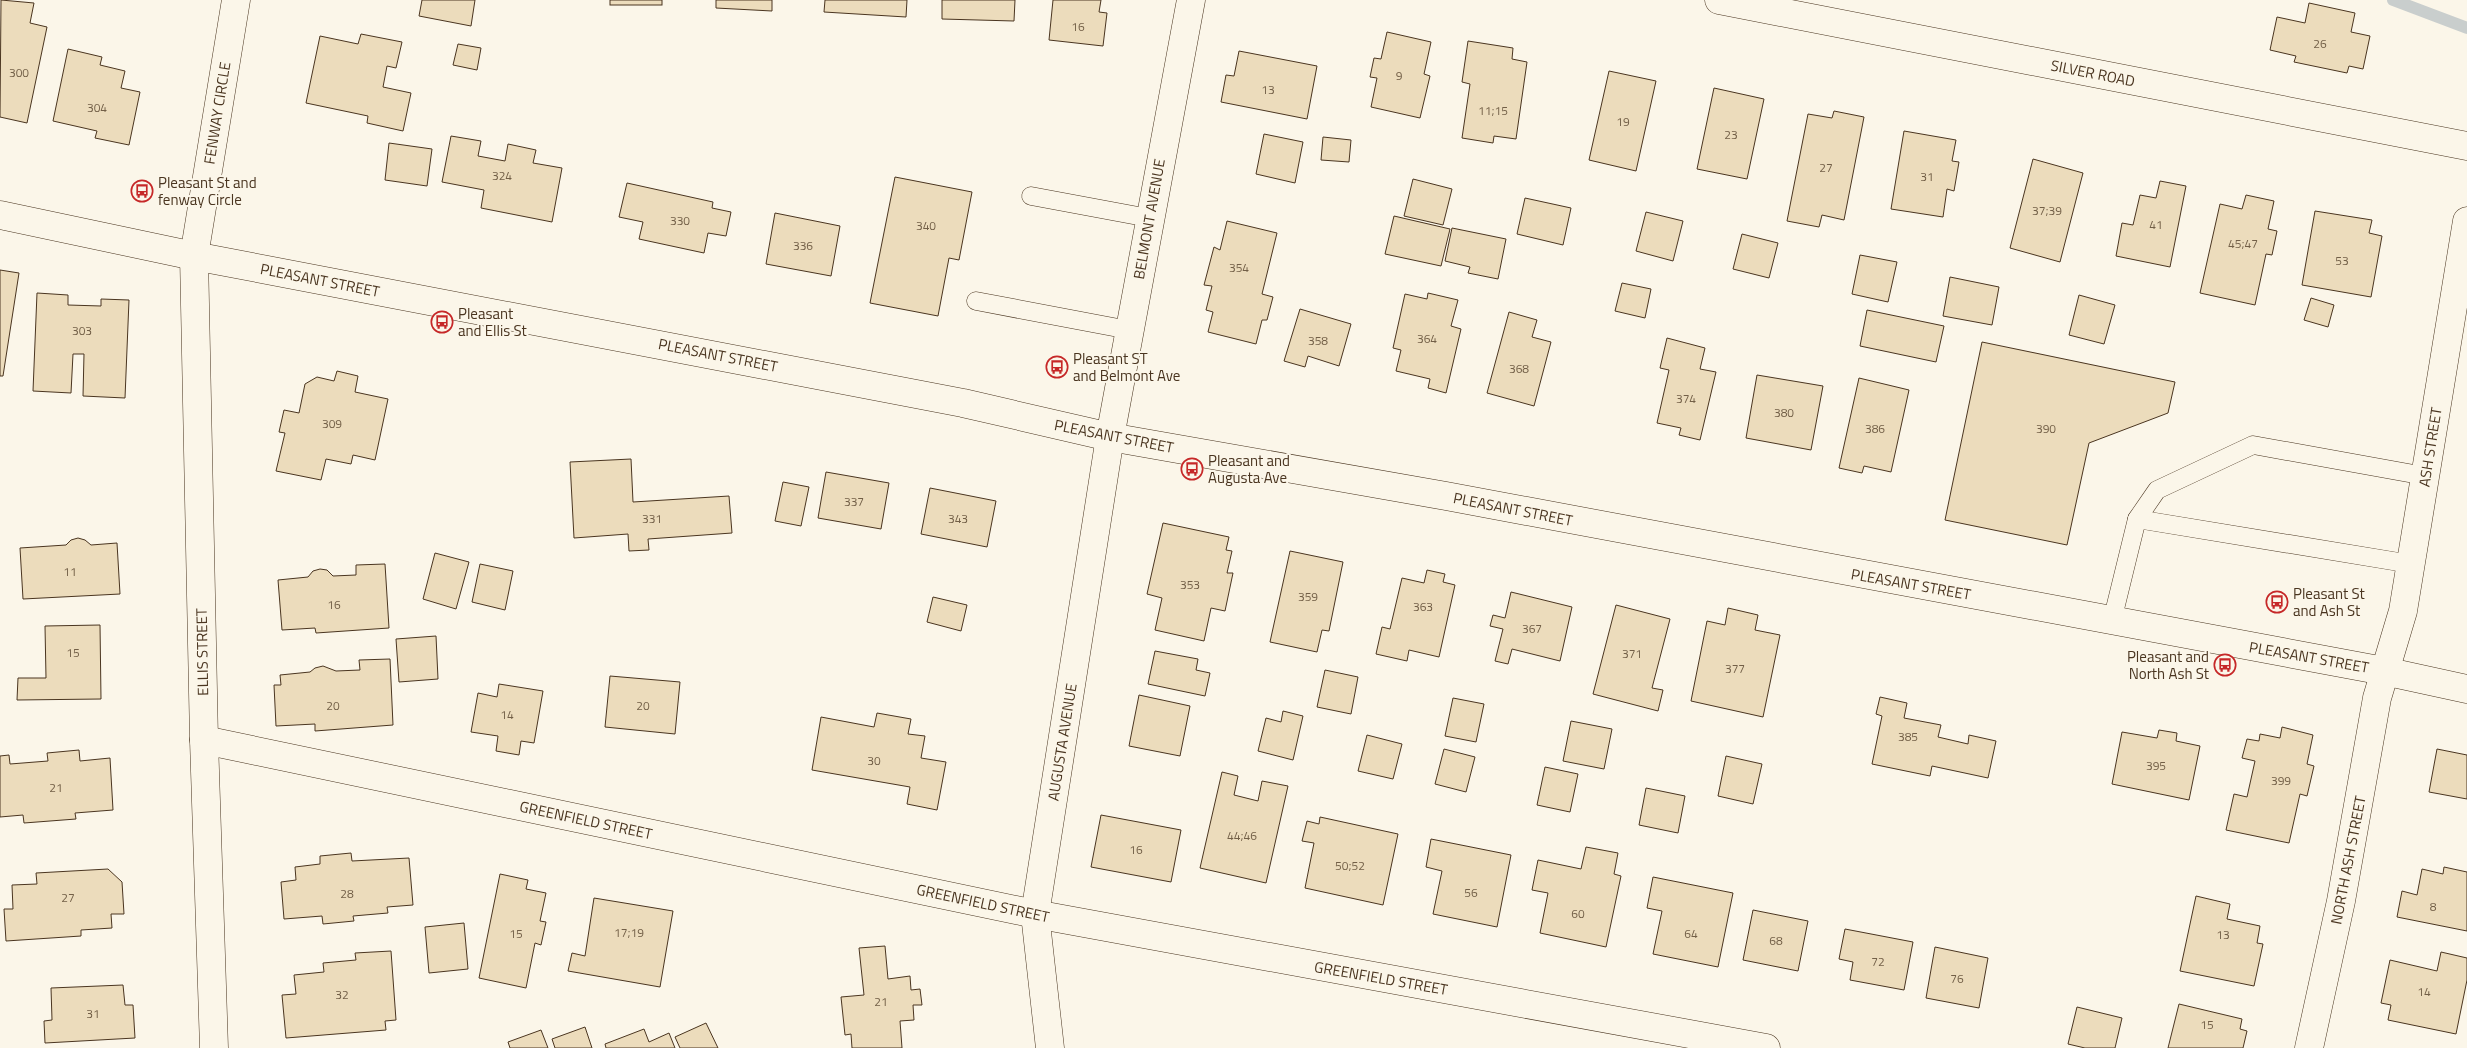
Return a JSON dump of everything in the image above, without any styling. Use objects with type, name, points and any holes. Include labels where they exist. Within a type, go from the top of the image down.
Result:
[{"type":"street","name":"FENWAY CIRCLE","points":[[194,256],[236,0]]},
{"type":"street","name":"BELMONT AVENUE","points":[[1110,437],[1149,218],[1191,0]]},
{"type":"street","name":"SILVER ROAD","points":[[1719,0],[2467,146]]},
{"type":"street","name":"PLEASANT STREET","points":[[0,215],[194,256],[963,403],[1110,437],[1455,498],[2467,688]]},
{"type":"street","name":"ASH STREET","points":[[2384,671],[2403,611],[2467,221]]},
{"type":"street","name":"ELLIS STREET","points":[[194,256],[204,740],[214,1048]]},
{"type":"street","name":"AUGUSTA AVENUE","points":[[1048,1047],[1035,914],[1110,437]]},
{"type":"street","name":"NORTH ASH STREET","points":[[2309,1048],[2341,901],[2377,698],[2384,671]]},
{"type":"street","name":"GREENFIELD STREET","points":[[204,740],[1035,914],[1766,1048]]},
{"type":"lane","points":[[1032,196],[1149,218]]},
{"type":"lane","points":[[976,301],[1129,330]]},
{"type":"lane","points":[[2112,621],[2137,519],[2157,490],[2253,445],[2425,476]]},
{"type":"lane","points":[[2137,519],[2411,564]]},
{"type":"building","points":[[1,0],[34,3],[30,23],[47,27],[27,123],[0,117]]},
{"type":"building","points":[[422,0],[475,0],[471,26],[419,16]]},
{"type":"building","points":[[610,0],[662,0],[662,5],[610,5]]},
{"type":"building","points":[[716,0],[772,0],[772,11],[716,8]]},
{"type":"building","points":[[825,0],[907,0],[906,17],[824,12]]},
{"type":"building","points":[[942,0],[1015,0],[1014,21],[942,19]]},
{"type":"building","points":[[1053,0],[1101,0],[1099,12],[1107,13],[1103,46],[1049,40]]},
{"type":"building","points":[[2309,3],[2355,13],[2351,32],[2370,36],[2363,69],[2349,66],[2347,73],[2294,62],[2296,56],[2270,50],[2277,17],[2305,23]]},
{"type":"building","points":[[1387,32],[1431,42],[1424,74],[1430,76],[1420,118],[1371,107],[1377,78],[1370,77],[1374,58],[1381,59]]},
{"type":"building","points":[[361,34],[402,42],[396,68],[387,66],[383,87],[411,93],[403,131],[367,123],[368,116],[306,103],[320,36],[358,44]]},
{"type":"building","points":[[1468,41],[1513,48],[1512,59],[1527,62],[1516,139],[1494,136],[1493,143],[1462,138],[1470,84],[1462,82]]},
{"type":"building","points":[[458,44],[481,48],[477,70],[453,65]]},
{"type":"building","points":[[68,49],[102,57],[100,65],[125,71],[121,88],[140,92],[129,145],[95,138],[97,131],[53,121]]},
{"type":"building","points":[[1239,51],[1317,66],[1307,119],[1221,102],[1226,75],[1234,76]]},
{"type":"building","points":[[1609,71],[1656,81],[1636,171],[1589,160]]},
{"type":"building","points":[[1714,88],[1764,99],[1747,179],[1697,169]]},
{"type":"building","points":[[1834,111],[1864,117],[1844,220],[1822,215],[1819,227],[1787,221],[1808,114],[1832,118]]},
{"type":"building","points":[[1904,131],[1956,140],[1952,161],[1959,162],[1954,191],[1947,189],[1943,217],[1891,209]]},
{"type":"building","points":[[1264,134],[1303,142],[1295,183],[1256,174]]},
{"type":"building","points":[[451,136],[481,141],[478,156],[505,161],[508,144],[536,150],[533,163],[562,168],[552,222],[481,208],[484,190],[442,182]]},
{"type":"building","points":[[1323,137],[1351,140],[1349,162],[1321,160]]},
{"type":"building","points":[[389,143],[432,149],[427,186],[385,180]]},
{"type":"building","points":[[2033,159],[2083,173],[2060,262],[2010,248]]},
{"type":"building","points":[[895,177],[972,192],[959,260],[949,258],[938,316],[870,303]]},
{"type":"building","points":[[1413,179],[1452,189],[1443,225],[1404,216]]},
{"type":"building","points":[[2160,181],[2186,186],[2170,267],[2116,256],[2122,223],[2133,225],[2140,195],[2156,198]]},
{"type":"building","points":[[627,183],[713,202],[712,208],[731,212],[726,236],[708,233],[704,253],[639,239],[643,222],[619,217]]},
{"type":"building","points":[[2246,195],[2274,201],[2268,229],[2277,231],[2272,255],[2266,254],[2255,305],[2200,293],[2220,204],[2242,209]]},
{"type":"building","points":[[1525,198],[1571,208],[1563,245],[1517,234]]},
{"type":"building","points":[[2315,211],[2372,220],[2369,233],[2382,236],[2371,297],[2302,285]]},
{"type":"building","points":[[1646,212],[1683,221],[1673,261],[1636,251]]},
{"type":"building","points":[[775,213],[840,226],[831,276],[766,264]]},
{"type":"building","points":[[1394,216],[1450,229],[1441,266],[1385,254]]},
{"type":"building","points":[[1227,221],[1277,233],[1262,294],[1273,297],[1267,320],[1262,320],[1256,344],[1208,332],[1213,312],[1206,310],[1212,286],[1204,285],[1214,247],[1220,250]]},
{"type":"building","points":[[1452,228],[1506,239],[1498,279],[1468,273],[1470,267],[1445,261]]},
{"type":"building","points":[[1742,234],[1778,243],[1769,278],[1733,269]]},
{"type":"building","points":[[1860,255],[1897,262],[1888,302],[1852,294]]},
{"type":"building","points":[[0,270],[19,273],[3,376],[0,376]]},
{"type":"building","points":[[1950,277],[1999,287],[1992,325],[1943,316]]},
{"type":"building","points":[[1622,283],[1651,289],[1645,318],[1615,311]]},
{"type":"building","points":[[37,293],[68,295],[68,305],[101,306],[101,299],[129,300],[125,398],[83,396],[84,354],[73,354],[71,393],[33,391]]},
{"type":"building","points":[[1428,293],[1458,300],[1451,326],[1461,329],[1446,393],[1428,388],[1430,379],[1396,371],[1401,350],[1393,348],[1405,294],[1427,299]]},
{"type":"building","points":[[2079,295],[2115,305],[2104,344],[2069,335]]},
{"type":"building","points":[[2311,298],[2334,305],[2328,327],[2304,320]]},
{"type":"building","points":[[1300,309],[1351,324],[1339,366],[1308,356],[1305,367],[1284,361]]},
{"type":"building","points":[[1867,310],[1944,326],[1936,362],[1860,346]]},
{"type":"building","points":[[1509,312],[1537,320],[1532,337],[1551,342],[1534,406],[1487,393]]},
{"type":"building","points":[[1667,338],[1705,348],[1700,369],[1716,372],[1700,440],[1679,435],[1681,428],[1657,423],[1669,370],[1660,368]]},
{"type":"building","points":[[1982,342],[2175,382],[2168,413],[2089,443],[2067,545],[1945,520]]},
{"type":"building","points":[[337,371],[358,376],[355,392],[388,399],[375,460],[353,455],[351,464],[326,459],[321,480],[276,471],[285,433],[279,432],[284,410],[299,413],[305,384],[317,377],[334,381]]},
{"type":"building","points":[[1757,375],[1823,386],[1811,450],[1746,438]]},
{"type":"building","points":[[1859,378],[1909,390],[1891,472],[1864,466],[1862,473],[1839,468]]},
{"type":"building","points":[[631,459],[633,502],[729,496],[732,533],[648,539],[649,550],[629,551],[628,534],[574,538],[570,462]]},
{"type":"building","points":[[826,472],[889,483],[881,529],[818,518]]},
{"type":"building","points":[[783,482],[809,487],[801,526],[775,521]]},
{"type":"building","points":[[930,488],[996,501],[987,547],[921,534]]},
{"type":"building","points":[[1163,523],[1229,537],[1226,550],[1232,551],[1227,573],[1233,573],[1225,611],[1211,608],[1204,641],[1155,630],[1162,598],[1147,594]]},
{"type":"building","points":[[78,538],[85,540],[91,545],[117,543],[120,594],[23,599],[20,548],[66,545],[71,540]]},
{"type":"building","points":[[1290,551],[1343,562],[1329,631],[1322,630],[1317,652],[1270,642]]},
{"type":"building","points":[[435,553],[469,562],[456,609],[423,599]]},
{"type":"building","points":[[385,564],[389,628],[316,633],[315,628],[282,630],[278,580],[308,577],[313,571],[320,569],[327,570],[333,576],[356,575],[356,565]]},
{"type":"building","points":[[480,564],[513,571],[505,610],[472,602]]},
{"type":"building","points":[[1427,570],[1445,574],[1443,582],[1455,585],[1439,657],[1409,650],[1407,661],[1376,654],[1382,627],[1390,629],[1402,578],[1424,583]]},
{"type":"building","points":[[1511,592],[1572,607],[1560,661],[1512,649],[1508,664],[1495,661],[1503,629],[1490,626],[1493,615],[1505,618]]},
{"type":"building","points":[[933,597],[967,605],[961,631],[927,622]]},
{"type":"building","points":[[1616,605],[1670,619],[1652,688],[1663,690],[1658,711],[1593,694]]},
{"type":"building","points":[[1728,608],[1758,615],[1755,630],[1780,635],[1763,717],[1691,701],[1707,621],[1725,625]]},
{"type":"building","points":[[100,625],[101,699],[17,700],[18,678],[46,678],[45,626]]},
{"type":"building","points":[[436,636],[438,679],[399,682],[396,639]]},
{"type":"building","points":[[1155,651],[1198,659],[1196,670],[1210,673],[1205,696],[1148,684]]},
{"type":"building","points":[[390,659],[393,725],[315,731],[315,724],[276,726],[274,685],[281,685],[280,675],[310,672],[315,668],[323,666],[336,671],[360,670],[359,660]]},
{"type":"building","points":[[1325,670],[1358,677],[1351,714],[1317,707]]},
{"type":"building","points":[[610,676],[680,682],[675,734],[605,727]]},
{"type":"building","points":[[499,684],[543,691],[534,743],[521,741],[519,755],[496,751],[498,736],[471,732],[478,693],[497,697]]},
{"type":"building","points":[[1139,695],[1190,706],[1180,756],[1129,746]]},
{"type":"building","points":[[1880,697],[1907,703],[1904,718],[1941,725],[1938,737],[1968,744],[1969,735],[1996,741],[1988,778],[1932,766],[1930,776],[1872,764],[1882,716],[1876,714]]},
{"type":"building","points":[[1453,698],[1484,704],[1476,742],[1445,736]]},
{"type":"building","points":[[1283,711],[1303,716],[1293,760],[1258,751],[1266,718],[1281,722]]},
{"type":"building","points":[[877,713],[911,719],[908,734],[925,736],[921,758],[946,762],[937,810],[907,804],[910,787],[812,770],[821,717],[874,727]]},
{"type":"building","points":[[1571,721],[1612,729],[1604,769],[1563,761]]},
{"type":"building","points":[[2282,727],[2313,735],[2307,764],[2314,766],[2307,796],[2300,794],[2289,843],[2226,830],[2234,794],[2247,797],[2255,761],[2242,758],[2247,739],[2259,741],[2260,734],[2280,738]]},
{"type":"building","points":[[2159,730],[2177,733],[2176,741],[2200,746],[2189,800],[2112,784],[2122,732],[2157,738]]},
{"type":"building","points":[[1367,735],[1402,744],[1393,779],[1358,771]]},
{"type":"building","points":[[1444,749],[1475,757],[1466,792],[1435,784]]},
{"type":"building","points":[[2437,749],[2467,755],[2467,799],[2429,792]]},
{"type":"building","points":[[79,750],[80,761],[110,758],[113,810],[75,813],[76,819],[24,823],[23,815],[0,817],[0,756],[9,755],[10,764],[48,761],[47,753]]},
{"type":"building","points":[[1726,756],[1762,764],[1753,804],[1718,796]]},
{"type":"building","points":[[1545,767],[1578,774],[1570,812],[1537,805]]},
{"type":"building","points":[[1222,772],[1238,776],[1234,795],[1258,801],[1262,781],[1288,786],[1266,883],[1200,868]]},
{"type":"building","points":[[1646,788],[1685,796],[1678,833],[1639,825]]},
{"type":"building","points":[[1101,815],[1181,830],[1171,882],[1091,867]]},
{"type":"building","points":[[1320,817],[1398,834],[1383,905],[1305,888],[1314,843],[1302,841],[1307,821],[1319,824]]},
{"type":"building","points":[[1431,839],[1511,855],[1497,927],[1433,914],[1442,871],[1426,867]]},
{"type":"building","points":[[1586,847],[1618,853],[1614,874],[1621,876],[1606,947],[1540,933],[1548,893],[1532,890],[1538,860],[1581,869]]},
{"type":"building","points":[[351,853],[352,861],[409,858],[413,905],[387,907],[388,913],[353,916],[354,921],[323,924],[322,916],[284,919],[281,882],[296,880],[295,867],[320,864],[320,856]]},
{"type":"building","points":[[2444,867],[2467,872],[2467,931],[2397,917],[2402,891],[2417,895],[2422,869],[2443,874]]},
{"type":"building","points":[[108,869],[122,882],[124,914],[111,914],[112,928],[81,930],[81,936],[6,941],[4,909],[13,909],[12,885],[37,884],[36,873]]},
{"type":"building","points":[[500,874],[528,880],[526,889],[546,893],[540,921],[546,922],[541,945],[535,943],[526,988],[479,978]]},
{"type":"building","points":[[1653,877],[1733,893],[1718,967],[1653,954],[1662,911],[1647,908]]},
{"type":"building","points":[[2196,896],[2230,904],[2227,919],[2260,926],[2257,943],[2263,944],[2254,986],[2180,971]]},
{"type":"building","points":[[594,898],[673,911],[660,987],[568,971],[572,953],[585,956]]},
{"type":"building","points":[[1753,910],[1808,921],[1798,971],[1743,960]]},
{"type":"building","points":[[464,923],[468,969],[429,973],[425,927]]},
{"type":"building","points":[[1845,929],[1913,942],[1904,990],[1850,980],[1853,962],[1839,959]]},
{"type":"building","points":[[885,946],[888,979],[910,976],[911,990],[920,989],[922,1005],[913,1005],[914,1020],[900,1021],[902,1048],[852,1048],[851,1034],[845,1035],[841,997],[864,995],[859,948]]},
{"type":"building","points":[[1935,947],[1988,958],[1979,1008],[1926,998]]},
{"type":"building","points":[[391,951],[396,1020],[385,1021],[386,1030],[286,1038],[282,995],[296,994],[294,975],[324,972],[323,963],[356,960],[355,953]]},
{"type":"building","points":[[2441,952],[2467,958],[2467,980],[2456,1034],[2388,1020],[2391,1005],[2381,1003],[2390,960],[2437,971]]},
{"type":"building","points":[[123,985],[125,1005],[133,1005],[135,1038],[45,1043],[44,1021],[52,1020],[51,988]]},
{"type":"building","points":[[2179,1004],[2242,1019],[2240,1029],[2247,1031],[2243,1048],[2168,1048]]},
{"type":"building","points":[[2077,1007],[2122,1018],[2115,1048],[2085,1048],[2068,1044]]},
{"type":"building","points":[[706,1023],[718,1048],[680,1048],[675,1037]]},
{"type":"building","points":[[585,1027],[592,1048],[555,1048],[552,1039]]},
{"type":"building","points":[[644,1029],[649,1042],[669,1033],[675,1048],[606,1048],[605,1044]]},
{"type":"building","points":[[541,1030],[548,1048],[510,1048],[508,1042]]},
{"type":"waterway","points":[[2393,0],[2467,28]]},
{"type":"place","name":"Pleasant St and fenway Circle","points":[[142,191]]},
{"type":"place","name":"Pleasant and Ellis St","points":[[442,322]]},
{"type":"place","name":"Pleasant ST and Belmont Ave","points":[[1057,367]]},
{"type":"place","name":"Pleasant and Augusta Ave","points":[[1192,469]]},
{"type":"place","name":"Pleasant St and Ash St","points":[[2277,602]]},
{"type":"place","name":"Pleasant and North Ash St","points":[[2225,665]]}]
